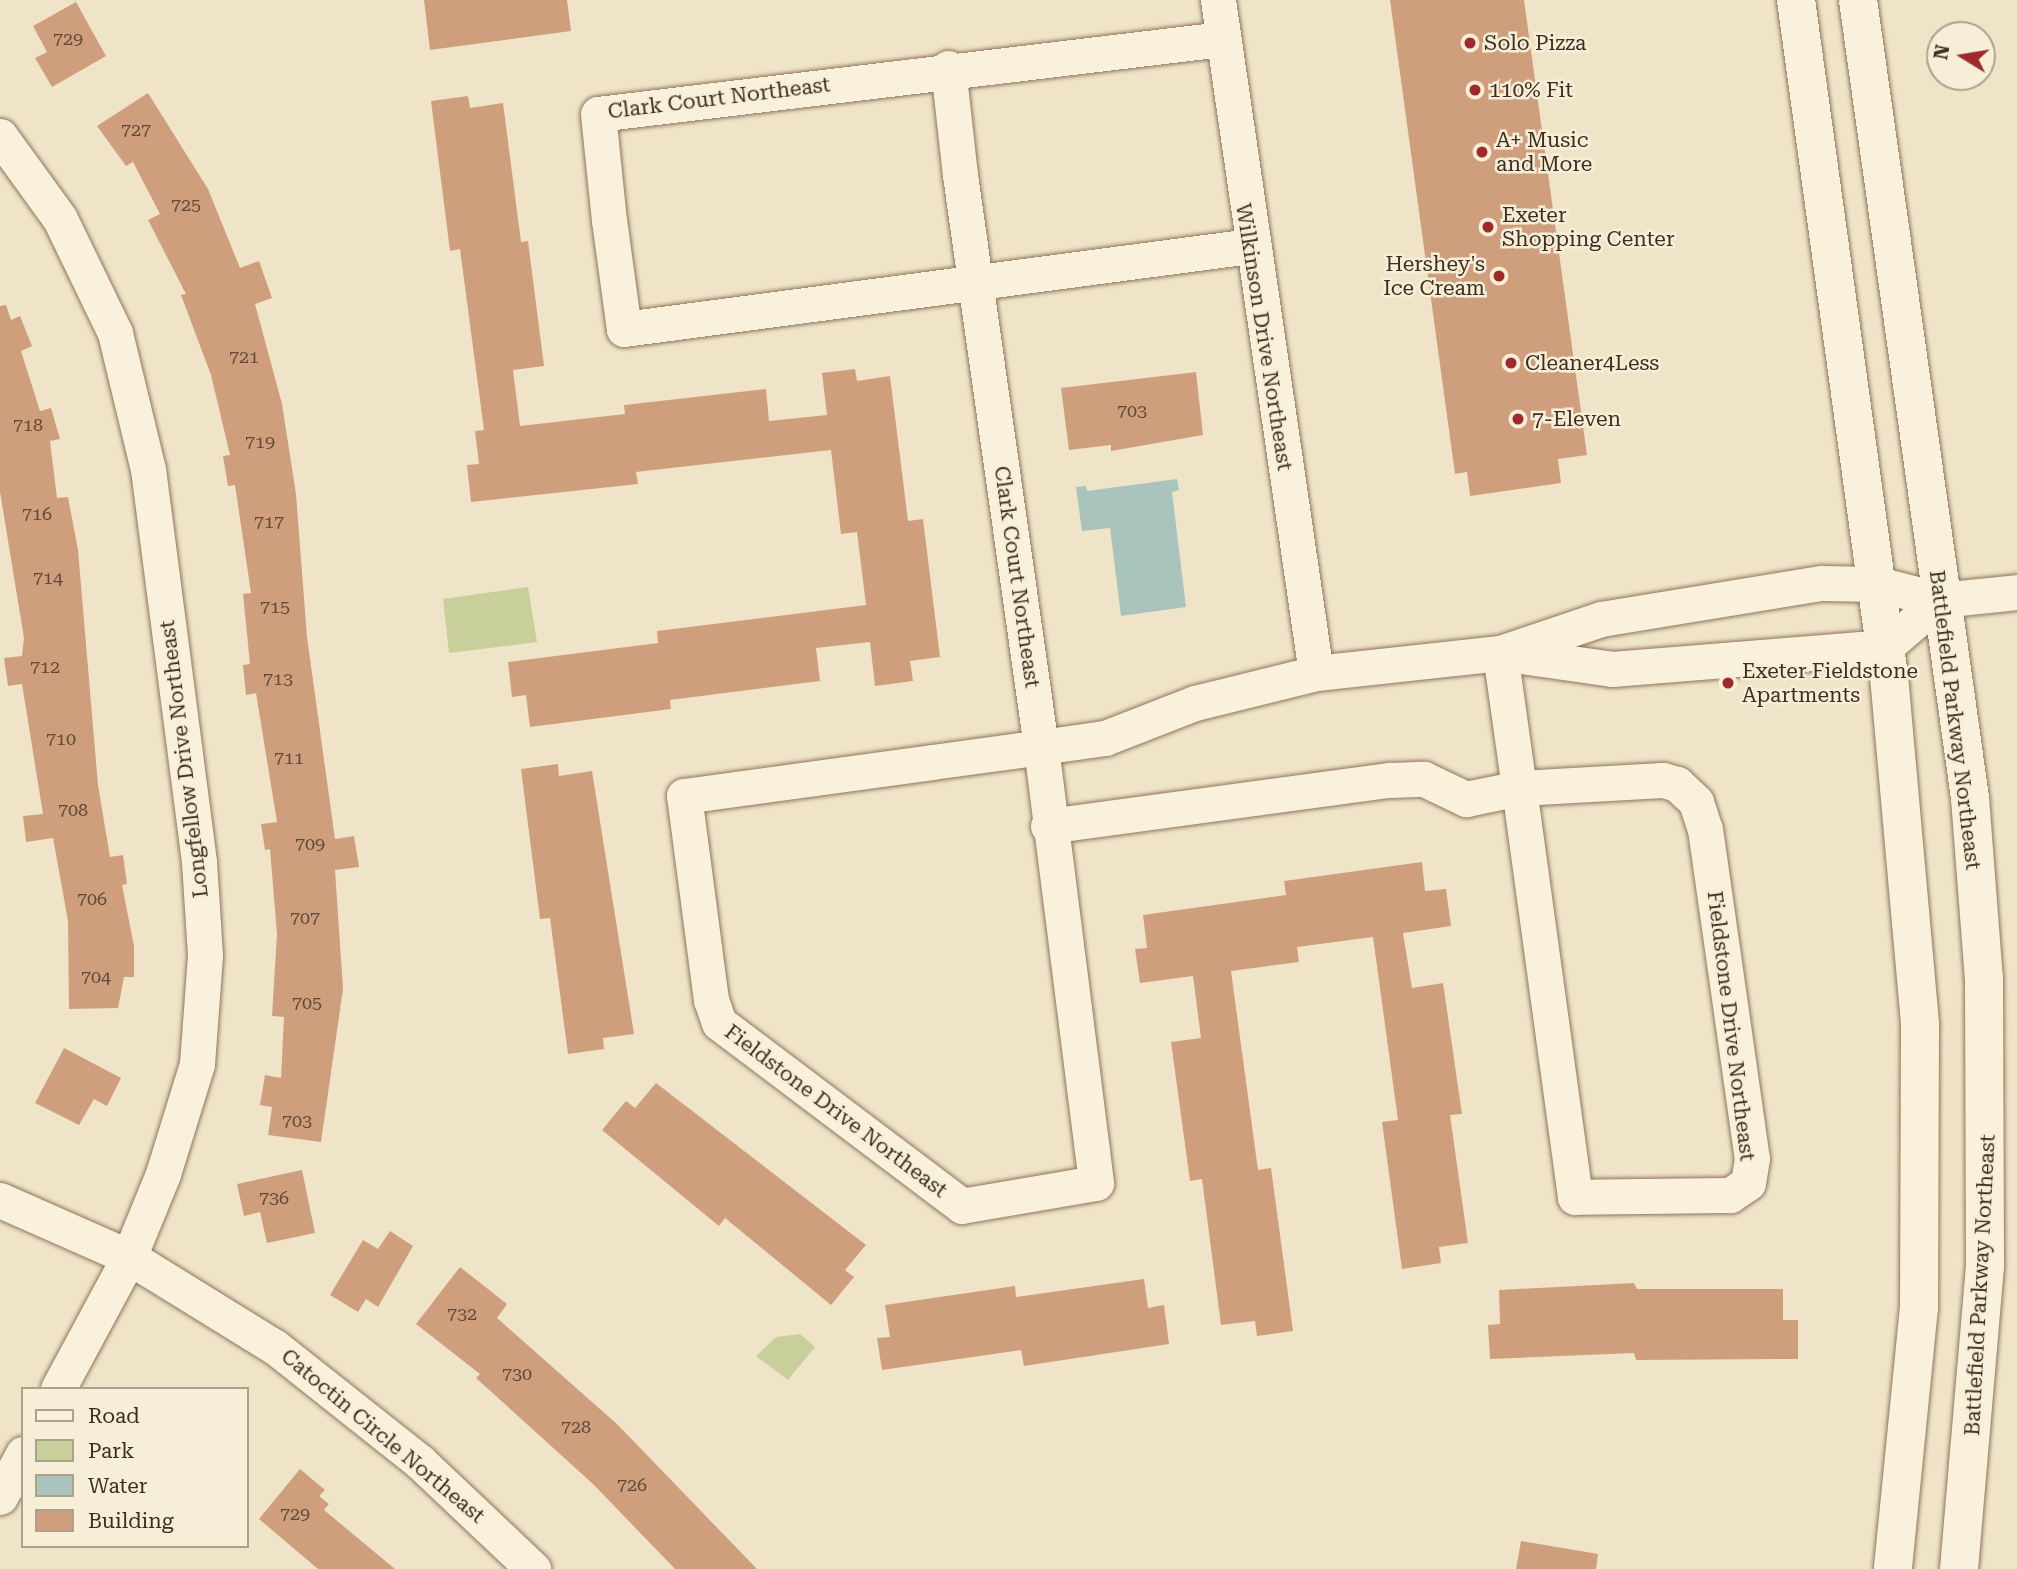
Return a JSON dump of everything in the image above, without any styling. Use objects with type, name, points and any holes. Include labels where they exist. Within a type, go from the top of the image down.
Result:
[{"type":"main road","points":[[1796,0],[1877,584],[1907,851],[1923,1124],[1912,1415],[1893,1569]]},
{"type":"main road","name":"Battlefield Parkway Northeast","points":[[1858,0],[1940,600],[1970,798],[1987,1083],[1985,1266],[1959,1569]]},
{"type":"street","name":"Wilkinson Drive Northeast","points":[[1218,0],[1250,246],[1316,673]]},
{"type":"street","name":"Clark Court Northeast","points":[[1222,39],[948,68],[598,114],[609,220],[624,329],[1250,246]]},
{"type":"street","name":"Clark Court Northeast","points":[[948,68],[975,283],[1041,747]]},
{"type":"street","name":"Longfellow Drive Northeast","points":[[0,136],[60,219],[115,333],[148,469],[199,862],[205,955],[197,1064],[163,1174],[129,1257],[59,1387]]},
{"type":"street","name":"Fieldstone Drive Northeast","points":[[1041,747],[1048,826],[1096,1183],[962,1206],[719,1023],[711,1000],[684,796],[1105,738],[1195,704],[1316,673],[1500,653],[1601,619],[1822,583],[1877,584],[1940,600]]},
{"type":"street","points":[[1885,647],[1940,600],[2017,592]]},
{"type":"street","name":"Fieldstone Drive Northeast","points":[[1500,653],[1612,669],[1885,647]]},
{"type":"street","name":"Fieldstone Drive Northeast","points":[[1048,826],[1390,780],[1424,779],[1466,799],[1519,788],[1663,780],[1677,784],[1696,802],[1705,829],[1752,1157],[1748,1183],[1730,1195],[1575,1197],[1519,788],[1500,653]]},
{"type":"street","name":"Catoctin Circle Northeast","points":[[0,1200],[129,1257],[275,1347],[351,1404],[533,1569]]},
{"type":"street","points":[[0,1496],[21,1458]]},
{"type":"green space","points":[[528,587],[537,642],[449,653],[443,599]]},
{"type":"green space","points":[[800,1334],[815,1347],[788,1380],[756,1356],[776,1337]]},
{"type":"water","points":[[1177,479],[1179,490],[1172,492],[1186,607],[1121,616],[1110,528],[1082,531],[1076,487],[1086,486],[1087,491]]},
{"type":"building","points":[[424,0],[567,0],[571,31],[430,50]]},
{"type":"building","name":"Exeter Shopping Center","points":[[1390,0],[1524,0],[1587,455],[1558,459],[1561,483],[1470,496],[1467,472],[1455,474]]},
{"type":"building","points":[[76,2],[106,56],[52,87],[35,58],[47,52],[33,26]]},
{"type":"building","points":[[148,93],[208,189],[240,268],[259,261],[272,298],[255,304],[282,404],[296,494],[307,637],[335,839],[354,836],[359,867],[335,870],[343,989],[321,1142],[268,1135],[272,1107],[260,1105],[265,1075],[281,1078],[284,1017],[272,1016],[277,934],[270,849],[265,850],[261,824],[277,822],[256,693],[246,695],[243,665],[250,664],[243,594],[251,593],[235,485],[228,486],[223,456],[230,455],[211,375],[181,295],[186,294],[148,220],[160,214],[133,162],[126,166],[97,126]]},
{"type":"building","points":[[468,96],[470,108],[503,103],[521,242],[528,241],[544,366],[513,370],[520,426],[625,414],[624,405],[766,389],[769,421],[827,415],[822,373],[855,369],[857,381],[890,376],[908,521],[923,519],[940,657],[910,661],[913,681],[875,686],[870,642],[816,648],[820,681],[670,700],[671,709],[530,727],[526,695],[512,697],[508,662],[658,643],[657,631],[866,605],[857,532],[841,534],[831,450],[636,472],[638,484],[471,502],[467,465],[479,464],[475,431],[484,430],[460,249],[450,251],[431,101]]},
{"type":"building","points":[[6,305],[11,320],[20,316],[32,346],[21,351],[40,411],[51,408],[60,439],[50,441],[57,498],[68,497],[78,550],[98,785],[110,857],[123,855],[127,884],[122,885],[134,946],[134,977],[124,977],[118,1008],[69,1009],[68,921],[53,838],[26,842],[23,816],[43,814],[22,684],[8,686],[4,658],[22,656],[24,638],[0,492],[0,306]]},
{"type":"building","points":[[1196,372],[1203,435],[1111,451],[1111,445],[1069,450],[1061,388]]},
{"type":"building","points":[[558,764],[559,776],[592,771],[634,1034],[603,1038],[604,1049],[568,1054],[550,918],[540,919],[521,769]]},
{"type":"building","points":[[1422,862],[1425,891],[1446,889],[1451,926],[1403,933],[1412,988],[1443,983],[1462,1114],[1450,1115],[1468,1243],[1439,1247],[1441,1263],[1402,1269],[1382,1122],[1398,1120],[1373,937],[1297,947],[1299,962],[1231,971],[1258,1170],[1271,1168],[1293,1331],[1257,1336],[1255,1321],[1221,1325],[1202,1179],[1190,1181],[1171,1042],[1201,1038],[1193,976],[1140,983],[1135,949],[1147,948],[1143,915],[1286,895],[1284,881]]},
{"type":"building","points":[[64,1048],[121,1078],[107,1106],[94,1099],[79,1125],[35,1103]]},
{"type":"building","points":[[656,1083],[866,1245],[845,1270],[854,1277],[831,1305],[725,1218],[719,1226],[602,1130],[626,1101],[635,1108]]},
{"type":"building","points":[[302,1170],[315,1233],[267,1243],[260,1212],[244,1216],[237,1184]]},
{"type":"building","points":[[390,1231],[413,1246],[378,1307],[366,1299],[358,1312],[330,1295],[363,1240],[378,1249]]},
{"type":"building","points":[[460,1267],[507,1304],[497,1318],[617,1424],[757,1569],[675,1569],[593,1484],[476,1378],[480,1374],[416,1324]]},
{"type":"building","points":[[1144,1279],[1148,1308],[1164,1305],[1169,1344],[1024,1366],[1021,1350],[882,1370],[877,1338],[890,1337],[885,1305],[1015,1286],[1016,1297]]},
{"type":"building","points":[[1634,1283],[1637,1289],[1783,1289],[1783,1320],[1798,1320],[1798,1359],[1636,1360],[1634,1353],[1490,1359],[1488,1325],[1500,1324],[1499,1290]]},
{"type":"building","points":[[300,1469],[325,1490],[319,1496],[329,1504],[324,1510],[395,1569],[318,1569],[259,1519]]},
{"type":"building","points":[[1521,1541],[1598,1554],[1596,1569],[1516,1569]]},
{"type":"place","name":"Solo Pizza","points":[[1470,43]]},
{"type":"place","name":"110% Fit","points":[[1475,90]]},
{"type":"place","name":"A+ Music and More","points":[[1482,152]]},
{"type":"place","name":"Exeter Shopping Center","points":[[1488,227]]},
{"type":"place","name":"Hershey's Ice Cream","points":[[1499,276]]},
{"type":"place","name":"Cleaner4Less","points":[[1511,363]]},
{"type":"place","name":"7-Eleven","points":[[1518,419]]},
{"type":"place","name":"Exeter Fieldstone Apartments","points":[[1728,683]]}]
